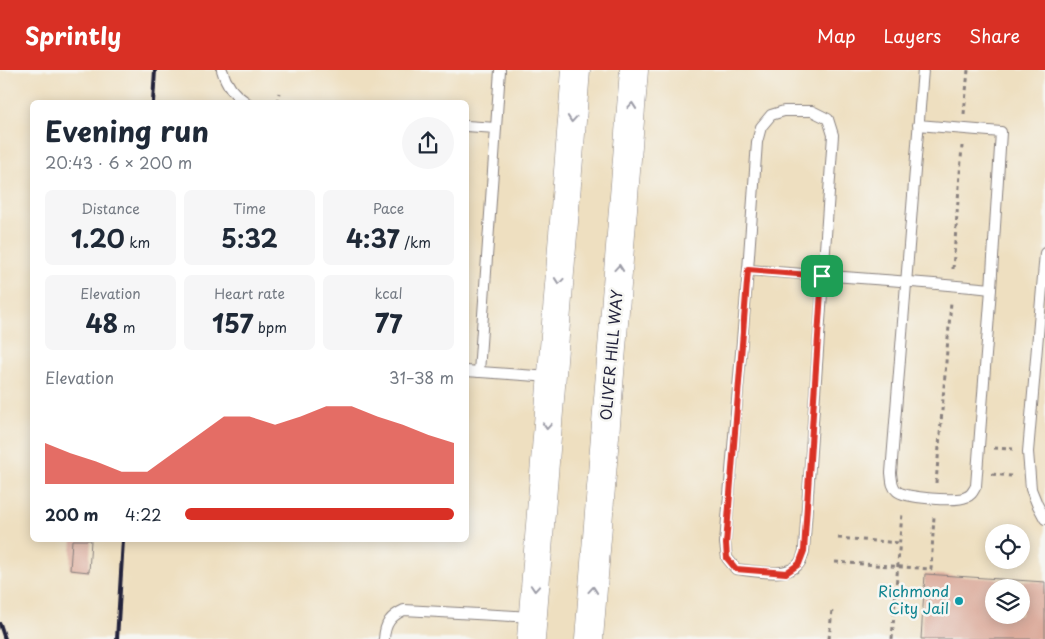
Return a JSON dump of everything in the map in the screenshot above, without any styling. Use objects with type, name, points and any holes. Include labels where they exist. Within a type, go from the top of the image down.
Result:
[{"type":"main road","points":[[532,628],[576,70]]},
{"type":"main road","name":"OLIVER HILL WAY","points":[[589,639],[634,70]]},
{"type":"lane","points":[[222,70],[225,81],[232,91],[243,100]]},
{"type":"lane","points":[[479,372],[500,70]]},
{"type":"lane","points":[[918,125],[1001,132],[976,486],[966,498],[955,499],[905,495],[897,492],[892,484],[891,473],[918,125],[923,70]]},
{"type":"lane","points":[[812,111],[828,120],[833,135],[804,551],[799,564],[786,573],[736,569],[727,558],[726,544],[748,270],[756,142],[761,127],[771,116],[784,112],[812,111]]},
{"type":"lane","points":[[469,126],[496,128]]},
{"type":"lane","points":[[1045,253],[1028,452],[1031,489],[1045,519]]},
{"type":"lane","points":[[748,270],[991,289]]},
{"type":"lane","points":[[469,371],[551,377]]},
{"type":"lane","points":[[384,639],[384,632],[392,616],[404,610],[532,628]]},
{"type":"path","points":[[964,114],[968,70]]},
{"type":"path","points":[[278,100],[279,93]]},
{"type":"path","points":[[952,272],[963,141]]},
{"type":"path","points":[[936,486],[951,299]]},
{"type":"path","points":[[993,448],[1014,450]]},
{"type":"path","points":[[991,474],[1011,476]]},
{"type":"path","points":[[892,639],[902,513]]},
{"type":"path","points":[[836,562],[931,569],[934,516]]},
{"type":"path","points":[[838,538],[900,543]]},
{"type":"path","points":[[829,639],[832,610]]},
{"type":"building","points":[[72,542],[91,542],[89,572],[70,570]]},
{"type":"building","name":"Richmond City Jail","points":[[925,574],[1000,579],[985,579],[985,624],[1030,624],[1030,581],[1045,582],[1045,639],[921,639]]},
{"type":"railway","points":[[153,100],[155,70]]},
{"type":"railway","points":[[117,639],[123,542]]},
{"type":"railway","points":[[0,624],[5,639]]},
{"type":"place","name":"Richmond City Jail","points":[[959,601]]},
{"type":"route","points":[[748,270],[822,276],[804,551],[799,564],[786,573],[736,569],[727,558],[726,544],[748,270]]}]
